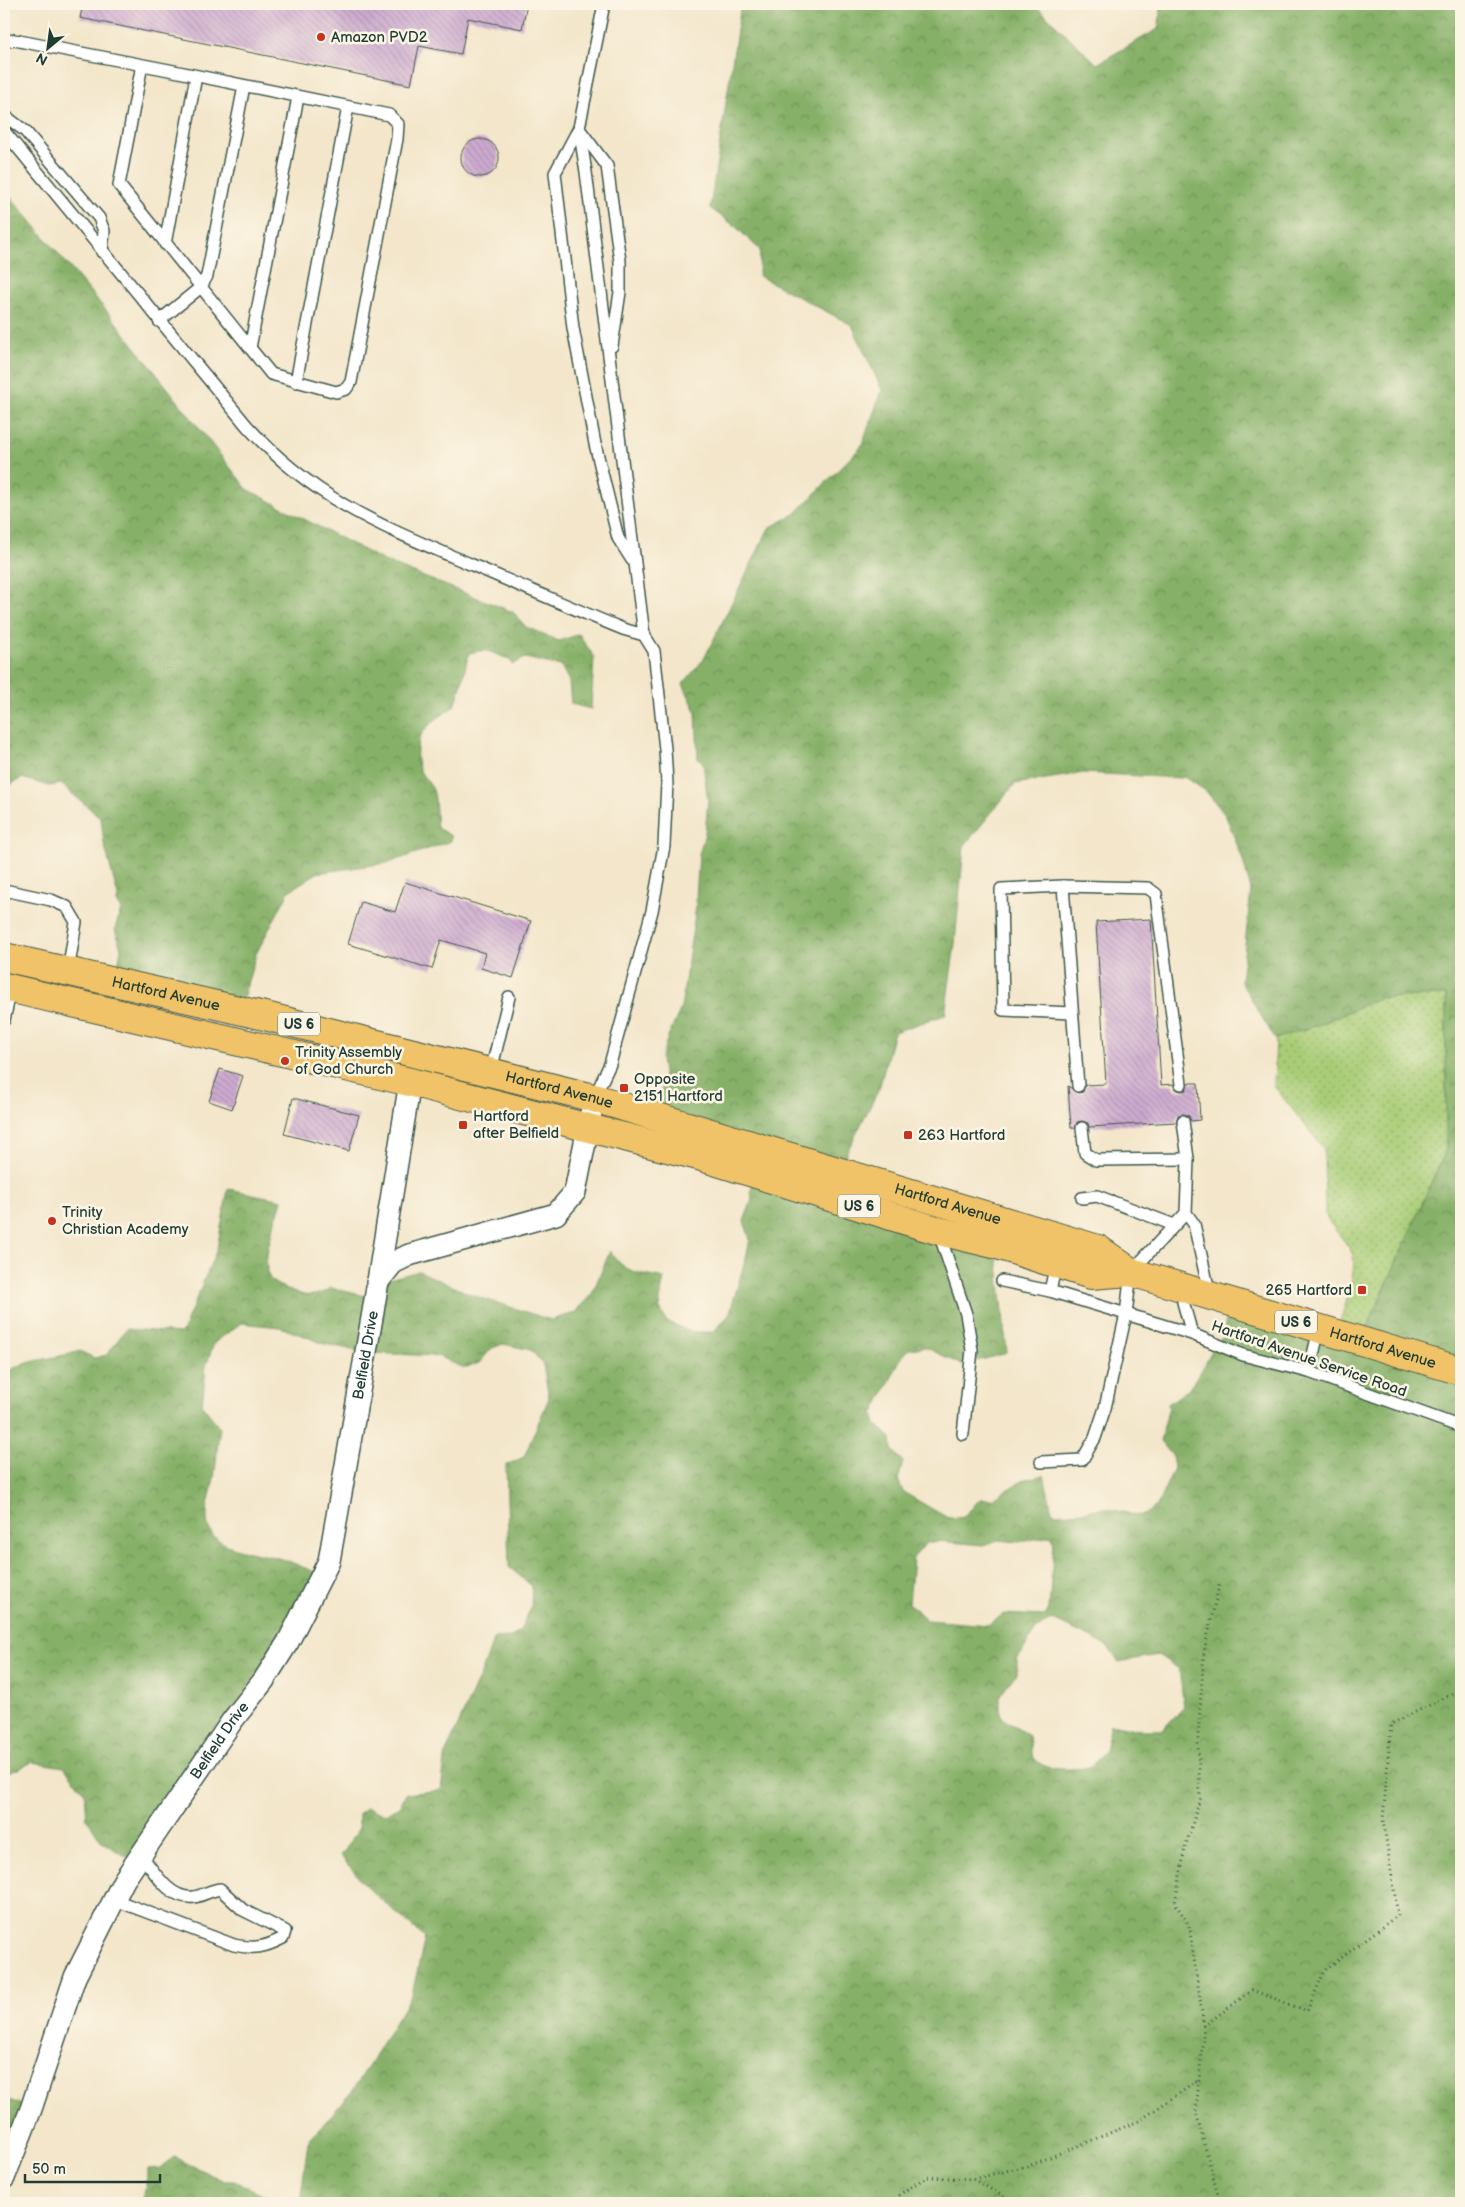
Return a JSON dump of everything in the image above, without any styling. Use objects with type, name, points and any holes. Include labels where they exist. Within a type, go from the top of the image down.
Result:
[{"type":"highway","name":"Hartford Avenue","points":[[4,957],[269,1017],[594,1098],[1098,1249],[1132,1272],[1461,1371]]},
{"type":"highway","name":"Hartford Avenue","points":[[7,988],[410,1082],[698,1156],[939,1231],[997,1245],[1091,1275],[1132,1272]]},
{"type":"highway","points":[[1385,1348],[1461,1385]]},
{"type":"street","name":"Belfield Drive","points":[[4,2178],[31,2109],[75,1977],[124,1880],[232,1721],[264,1680],[288,1642],[329,1561],[410,1082]]},
{"type":"street","name":"Belfield Drive","points":[[377,1283],[393,1263],[409,1254],[556,1214],[575,1192],[594,1098]]},
{"type":"lane","points":[[604,4],[579,128],[554,173],[573,328],[594,444],[618,538],[634,564]]},
{"type":"lane","points":[[4,42],[14,40],[142,65],[388,115],[398,124],[397,139],[355,363],[351,382],[346,389],[336,392],[271,374],[119,185],[142,65]]},
{"type":"lane","points":[[165,244],[196,76]]},
{"type":"lane","points":[[159,321],[201,287],[207,276],[244,86]]},
{"type":"lane","points":[[250,348],[298,97]]},
{"type":"lane","points":[[296,382],[348,107]]},
{"type":"lane","points":[[4,115],[25,131],[99,218],[104,230],[102,252]]},
{"type":"lane","points":[[579,128],[644,635],[654,652],[667,783],[664,846],[652,910],[612,1056],[594,1098]]},
{"type":"lane","points":[[579,128],[608,166],[620,261],[620,292],[610,361]]},
{"type":"lane","points":[[4,130],[159,321],[264,444],[298,475],[358,514],[394,532],[623,629],[644,635]]},
{"type":"lane","points":[[1063,886],[1078,1086]]},
{"type":"lane","points":[[1072,1013],[1003,1010],[1001,889],[1063,886],[1148,888],[1156,894],[1181,1084]]},
{"type":"lane","points":[[4,890],[51,900],[67,908],[76,922],[68,972]]},
{"type":"lane","points":[[4,1020],[7,988]]},
{"type":"lane","points":[[491,1071],[509,997]]},
{"type":"lane","points":[[1184,1122],[1188,1159],[1186,1213],[1194,1224],[1210,1296]]},
{"type":"lane","points":[[1082,1128],[1084,1153],[1096,1160],[1188,1159]]},
{"type":"lane","points":[[1082,1198],[1097,1196],[1174,1225]]},
{"type":"lane","points":[[1041,1462],[1082,1460],[1095,1438],[1105,1408],[1126,1314],[1132,1272],[1186,1213]]},
{"type":"lane","points":[[939,1231],[966,1314],[972,1350],[963,1434]]},
{"type":"lane","points":[[1050,1291],[1056,1264]]},
{"type":"lane","points":[[1002,1281],[1050,1291],[1192,1334]]},
{"type":"lane","name":"Hartford Avenue Service Road","points":[[1183,1288],[1183,1302],[1192,1334],[1243,1355],[1309,1372],[1461,1427]]},
{"type":"lane","points":[[1309,1372],[1319,1329]]},
{"type":"lane","points":[[115,1900],[234,1945],[253,1949],[272,1944],[282,1938],[285,1932],[243,1910],[220,1888],[194,1897],[176,1895],[164,1884],[141,1855]]},
{"type":"path","points":[[1220,1582],[1204,1651],[1198,1738],[1200,1799],[1185,1848],[1175,1903],[1189,1925],[1204,2026],[1196,2112],[1220,2203]]},
{"type":"path","points":[[1204,2026],[1252,1990],[1307,2012],[1325,1970],[1398,1915],[1383,1820],[1391,1724],[1458,1691],[1461,1692]]},
{"type":"path","points":[[892,2203],[900,2194],[926,2177],[973,2179],[1031,2166],[1139,2122],[1199,2079]]},
{"type":"path","points":[[973,2179],[1015,2203]]},
{"type":"green space","points":[[741,4],[1034,4],[1097,64],[1158,29],[1162,4],[1461,4],[1461,2203],[300,2203],[308,2142],[354,2089],[412,1994],[425,1938],[368,1888],[340,1855],[344,1852],[359,1828],[359,1813],[366,1808],[386,1814],[399,1807],[406,1794],[441,1790],[446,1752],[481,1674],[494,1638],[511,1637],[519,1632],[531,1608],[532,1586],[509,1567],[506,1465],[524,1457],[549,1398],[543,1364],[531,1350],[503,1344],[492,1348],[479,1363],[463,1368],[439,1356],[368,1353],[325,1344],[280,1327],[241,1323],[214,1343],[206,1366],[202,1405],[220,1428],[215,1471],[208,1507],[208,1526],[212,1534],[228,1545],[284,1560],[321,1575],[134,1861],[102,1842],[87,1819],[85,1793],[64,1767],[33,1762],[4,1775],[4,1374],[21,1365],[80,1351],[94,1358],[107,1355],[126,1329],[182,1333],[217,1249],[228,1189],[282,1200],[269,1243],[267,1255],[268,1275],[275,1284],[300,1294],[313,1295],[331,1288],[370,1297],[389,1279],[419,1271],[472,1295],[551,1320],[575,1313],[593,1292],[610,1251],[627,1269],[664,1278],[659,1307],[667,1322],[692,1332],[713,1332],[729,1315],[750,1239],[744,1221],[752,1200],[751,1190],[758,1164],[659,1131],[659,1099],[664,1080],[661,1058],[681,1008],[695,914],[699,855],[705,833],[708,801],[703,763],[698,758],[696,711],[683,684],[704,659],[769,528],[795,514],[861,447],[882,390],[852,325],[759,276],[760,250],[736,227],[710,208]],"holes":[[[1083,773],[1184,777],[1206,791],[1226,816],[1242,857],[1251,890],[1241,982],[1275,1039],[1321,1024],[1379,998],[1446,995],[1446,1150],[1364,1335],[1233,1298],[1226,1317],[1224,1336],[1216,1344],[1190,1388],[1168,1404],[1169,1407],[1160,1441],[1172,1455],[1174,1468],[1157,1506],[1142,1516],[1103,1508],[1056,1514],[1052,1511],[1044,1475],[1023,1480],[992,1499],[980,1499],[964,1517],[948,1518],[903,1492],[898,1480],[903,1462],[892,1449],[891,1438],[876,1424],[873,1415],[901,1358],[909,1349],[925,1347],[962,1365],[1007,1353],[995,1234],[834,1177],[879,1089],[894,1032],[945,1015],[955,943],[964,846],[1015,784]],[[1051,1536],[1054,1541],[1049,1609],[1045,1616],[1004,1614],[988,1625],[927,1620],[909,1604],[913,1558],[926,1543],[937,1541],[983,1545],[998,1540],[1019,1542]],[[1051,1619],[1109,1648],[1118,1662],[1158,1655],[1179,1669],[1184,1707],[1162,1730],[1140,1730],[1111,1724],[1105,1751],[1091,1767],[1057,1769],[1041,1764],[1035,1759],[1031,1751],[1029,1736],[1003,1719],[1000,1709],[1000,1696],[1017,1672],[1017,1660],[1035,1631]]]},
{"type":"green space","points":[[4,189],[114,320],[247,489],[386,562],[513,612],[526,627],[559,641],[579,634],[594,657],[591,709],[571,704],[569,681],[561,666],[525,658],[512,665],[511,660],[485,650],[469,653],[455,704],[426,728],[419,741],[417,750],[419,769],[433,790],[437,828],[451,836],[451,841],[387,863],[317,873],[289,891],[256,954],[237,1018],[114,988],[121,949],[115,929],[121,910],[117,902],[118,896],[104,843],[101,818],[61,784],[49,786],[22,778],[4,788]]},
{"type":"green space","points":[[1446,994],[1446,1150],[1364,1335],[1339,1326],[1352,1277],[1353,1258],[1348,1246],[1325,1213],[1324,1149],[1274,1086],[1276,1038],[1321,1024],[1379,998]]},
{"type":"green space","points":[[4,2098],[27,2107],[4,2174]]},
{"type":"green space","points":[[174,2157],[224,2181],[234,2181],[283,2203],[140,2203],[147,2185],[147,2169],[161,2168]]},
{"type":"building","name":"Amazon PVD2","points":[[83,4],[527,4],[522,29],[468,18],[461,54],[419,46],[411,85],[80,18]]},
{"type":"building","points":[[480,139],[493,145],[499,158],[493,171],[480,177],[467,171],[461,158],[467,145]]},
{"type":"building","points":[[405,882],[531,921],[513,978],[481,968],[485,953],[441,940],[432,969],[348,944],[361,902],[395,912]]},
{"type":"building","points":[[1151,919],[1161,1085],[1173,1084],[1175,1089],[1181,1091],[1186,1090],[1188,1083],[1198,1083],[1200,1120],[1191,1121],[1189,1116],[1183,1114],[1178,1115],[1176,1122],[1089,1127],[1088,1123],[1082,1121],[1077,1122],[1075,1128],[1071,1128],[1068,1086],[1078,1093],[1083,1092],[1085,1085],[1106,1084],[1096,922]]},
{"type":"building","points":[[220,1069],[243,1076],[232,1109],[209,1101]]},
{"type":"building","points":[[293,1098],[359,1115],[349,1151],[284,1134]]},
{"type":"place","name":"Amazon PVD2","points":[[321,37]]},
{"type":"place","name":"Trinity Assembly of God Church","points":[[285,1061]]},
{"type":"place","name":"Opposite 2151 Hartford","points":[[624,1088]]},
{"type":"place","name":"Hartford after Belfield","points":[[463,1125]]},
{"type":"place","name":"263 Hartford","points":[[908,1135]]},
{"type":"place","name":"Trinity Christian Academy","points":[[52,1221]]},
{"type":"place","name":"265 Hartford","points":[[1362,1290]]}]
